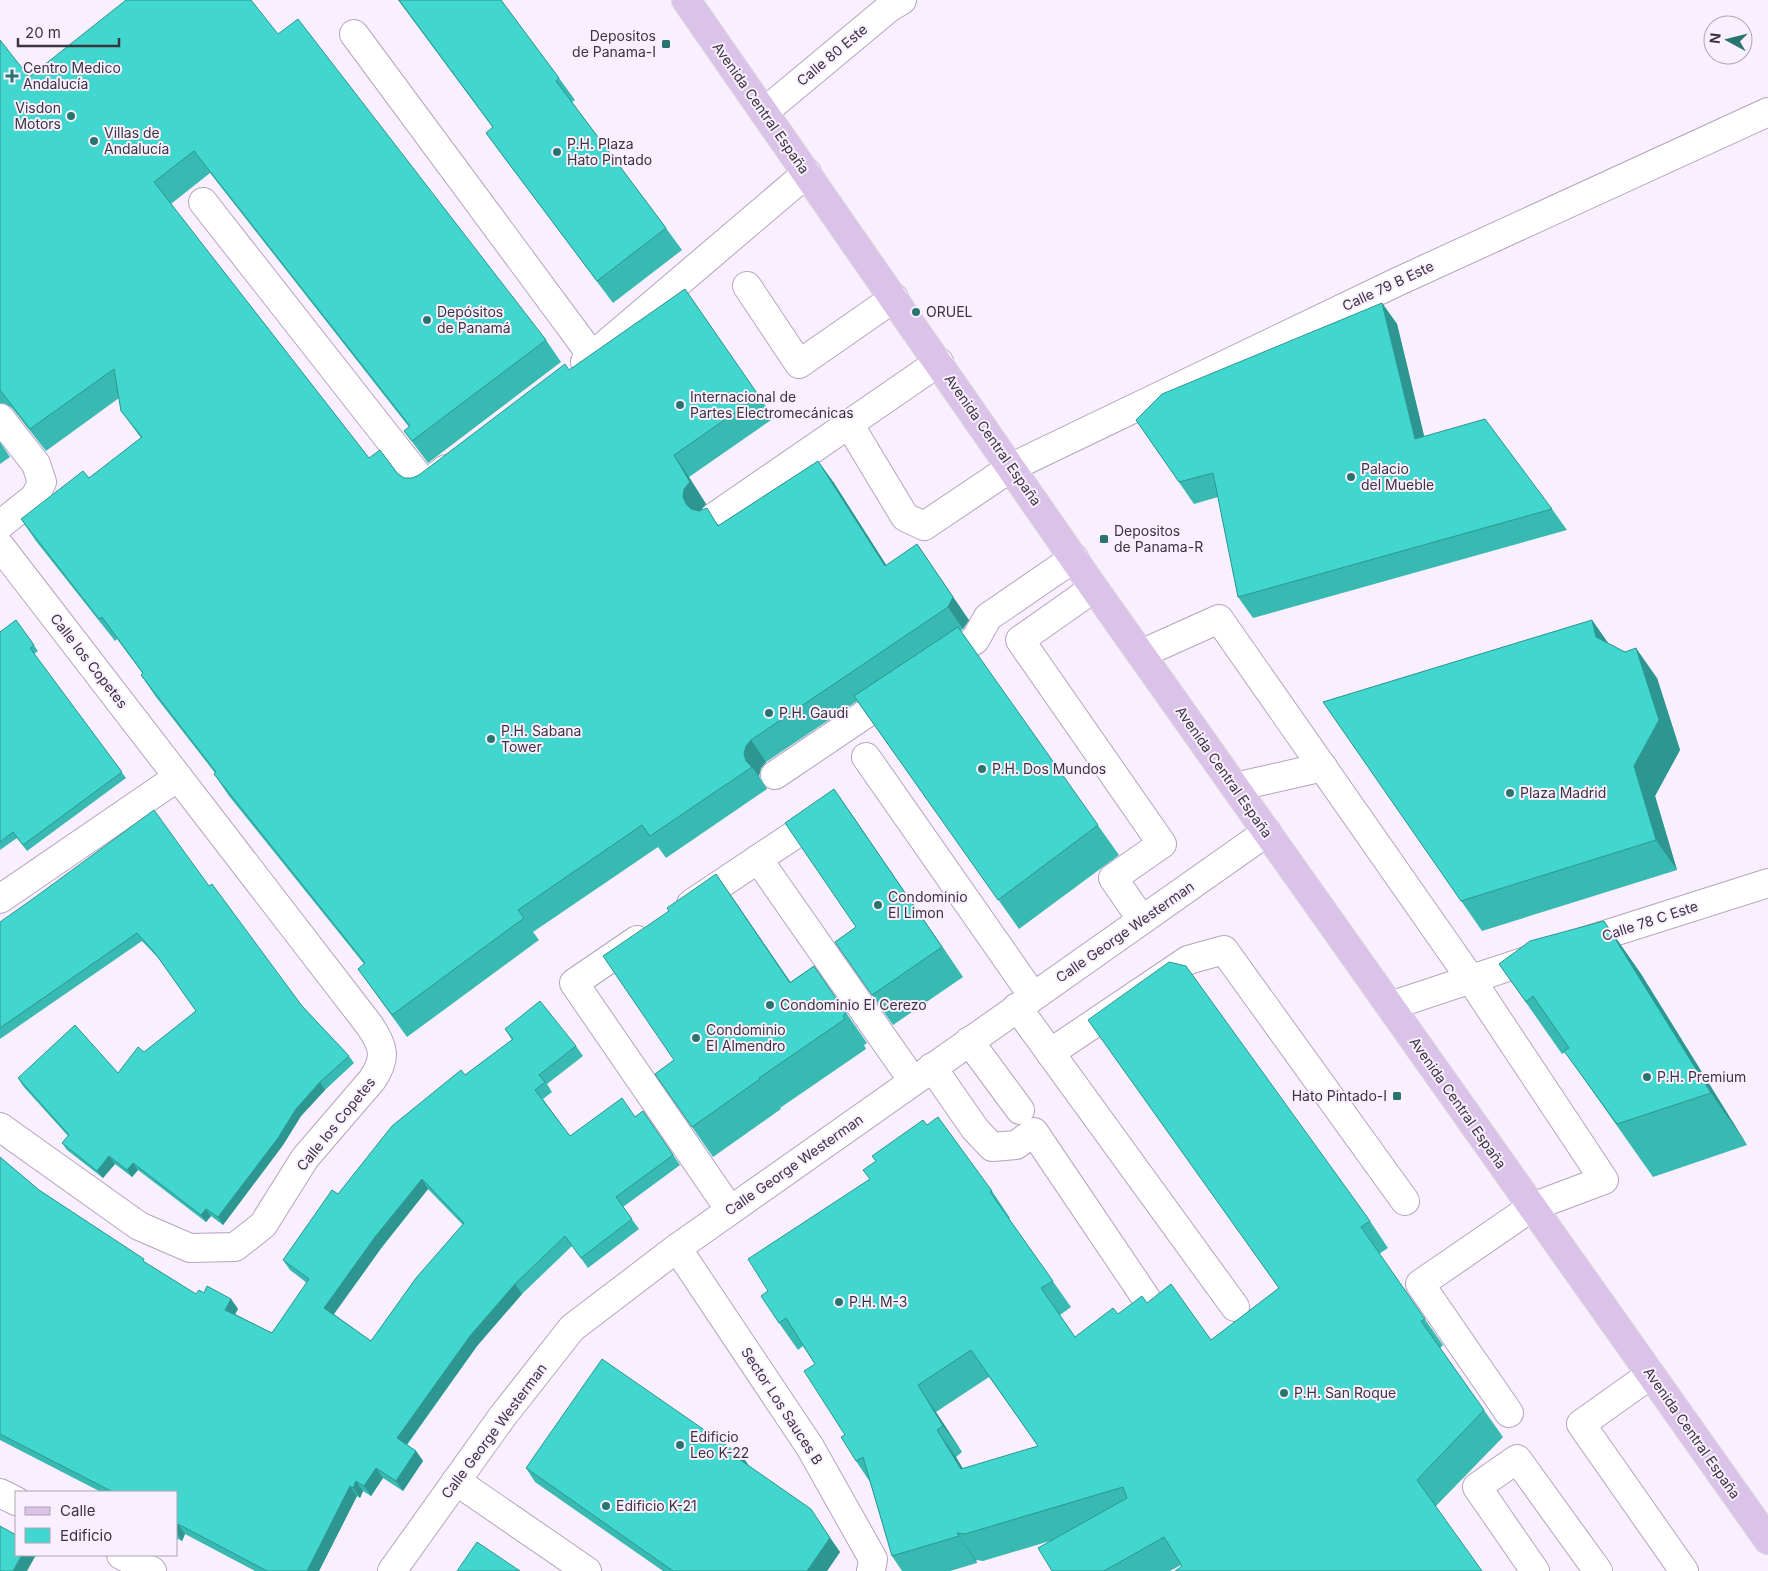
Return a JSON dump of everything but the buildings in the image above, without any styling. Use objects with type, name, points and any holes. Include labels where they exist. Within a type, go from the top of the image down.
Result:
[{"type":"main road","name":"Avenida Central España","points":[[686,0],[1012,467],[1094,588],[1768,1540]]},
{"type":"street","name":"Calle 80 Este","points":[[764,112],[889,8],[902,0]]},
{"type":"street","points":[[354,34],[593,357]]},
{"type":"street","name":"Calle 79 B Este","points":[[849,424],[905,517],[924,526],[1012,467],[1397,282],[1768,112]]},
{"type":"street","points":[[562,379],[593,357],[807,173]]},
{"type":"street","points":[[203,202],[425,485],[463,456]]},
{"type":"street","points":[[747,286],[799,364],[894,298]]},
{"type":"street","points":[[714,517],[939,362]]},
{"type":"street","points":[[0,418],[36,464],[42,482],[36,497],[0,526]]},
{"type":"street","name":"Calle los Copetes","points":[[0,546],[370,1026],[380,1042],[383,1057],[380,1069],[305,1158],[263,1225],[235,1247],[190,1248],[139,1226],[0,1127]]},
{"type":"street","points":[[775,775],[975,640],[988,618],[1074,558]]},
{"type":"street","points":[[1094,588],[1020,640],[1162,844],[1113,878],[1142,920]]},
{"type":"street","points":[[1141,654],[1219,619],[1470,978],[1604,1180],[1532,1208],[1420,1284],[1509,1413]]},
{"type":"street","points":[[866,757],[1025,1002],[1050,1053],[1234,1307]]},
{"type":"street","points":[[1235,788],[1323,767]]},
{"type":"street","points":[[0,899],[178,777]]},
{"type":"street","points":[[730,1210],[574,983],[820,816]]},
{"type":"street","name":"Calle George Westerman","points":[[392,1571],[502,1417],[572,1328],[730,1210],[1267,832]]},
{"type":"street","points":[[758,859],[923,1074],[992,1147],[1016,1145],[1034,1132],[1146,1298]]},
{"type":"street","name":"Calle 78 C Este","points":[[1390,1006],[1470,978],[1768,883]]},
{"type":"street","points":[[1050,1053],[1188,960],[1224,950],[1405,1202]]},
{"type":"street","points":[[968,1041],[1020,1110]]},
{"type":"street","name":"Sector Los Sauces B","points":[[678,1248],[810,1447],[873,1558],[872,1571]]},
{"type":"street","points":[[1650,1375],[1581,1424],[1684,1571]]},
{"type":"street","points":[[1535,1571],[1477,1487],[1517,1459],[1598,1571]]},
{"type":"street","points":[[456,1481],[587,1571]]},
{"type":"street","points":[[0,1493],[15,1500]]},
{"type":"street","points":[[123,1556],[152,1571]]},
{"type":"place","name":"Depositos de Panama-I","points":[[666,44]]},
{"type":"place","name":"Centro Medico Andalucía","points":[[12,76]]},
{"type":"place","name":"Visdon Motors","points":[[71,116]]},
{"type":"place","name":"Villas de Andalucía","points":[[94,141]]},
{"type":"place","name":"P.H. Plaza Hato Pintado","points":[[557,152]]},
{"type":"place","name":"ORUEL","points":[[916,312]]},
{"type":"place","name":"Depósitos de Panamá","points":[[427,320]]},
{"type":"place","name":"Internacional de Partes Electromecánicas","points":[[680,405]]},
{"type":"place","name":"Palacio del Mueble","points":[[1351,477]]},
{"type":"place","name":"Depositos de Panama-R","points":[[1104,539]]},
{"type":"place","name":"P.H. Gaudi","points":[[769,713]]},
{"type":"place","name":"P.H. Sabana Tower","points":[[491,739]]},
{"type":"place","name":"P.H. Dos Mundos","points":[[982,769]]},
{"type":"place","name":"Plaza Madrid","points":[[1510,793]]},
{"type":"place","name":"Condominio El Limon","points":[[878,905]]},
{"type":"place","name":"Condominio El Cerezo","points":[[770,1005]]},
{"type":"place","name":"Condominio El Almendro","points":[[696,1038]]},
{"type":"place","name":"P.H. Premium","points":[[1647,1077]]},
{"type":"place","name":"Hato Pintado-I","points":[[1397,1096]]},
{"type":"place","name":"P.H. M-3","points":[[839,1302]]},
{"type":"place","name":"P.H. San Roque","points":[[1284,1393]]},
{"type":"place","name":"Edificio Leo K-22","points":[[680,1445]]},
{"type":"place","name":"Edificio K-21","points":[[606,1506]]}]
